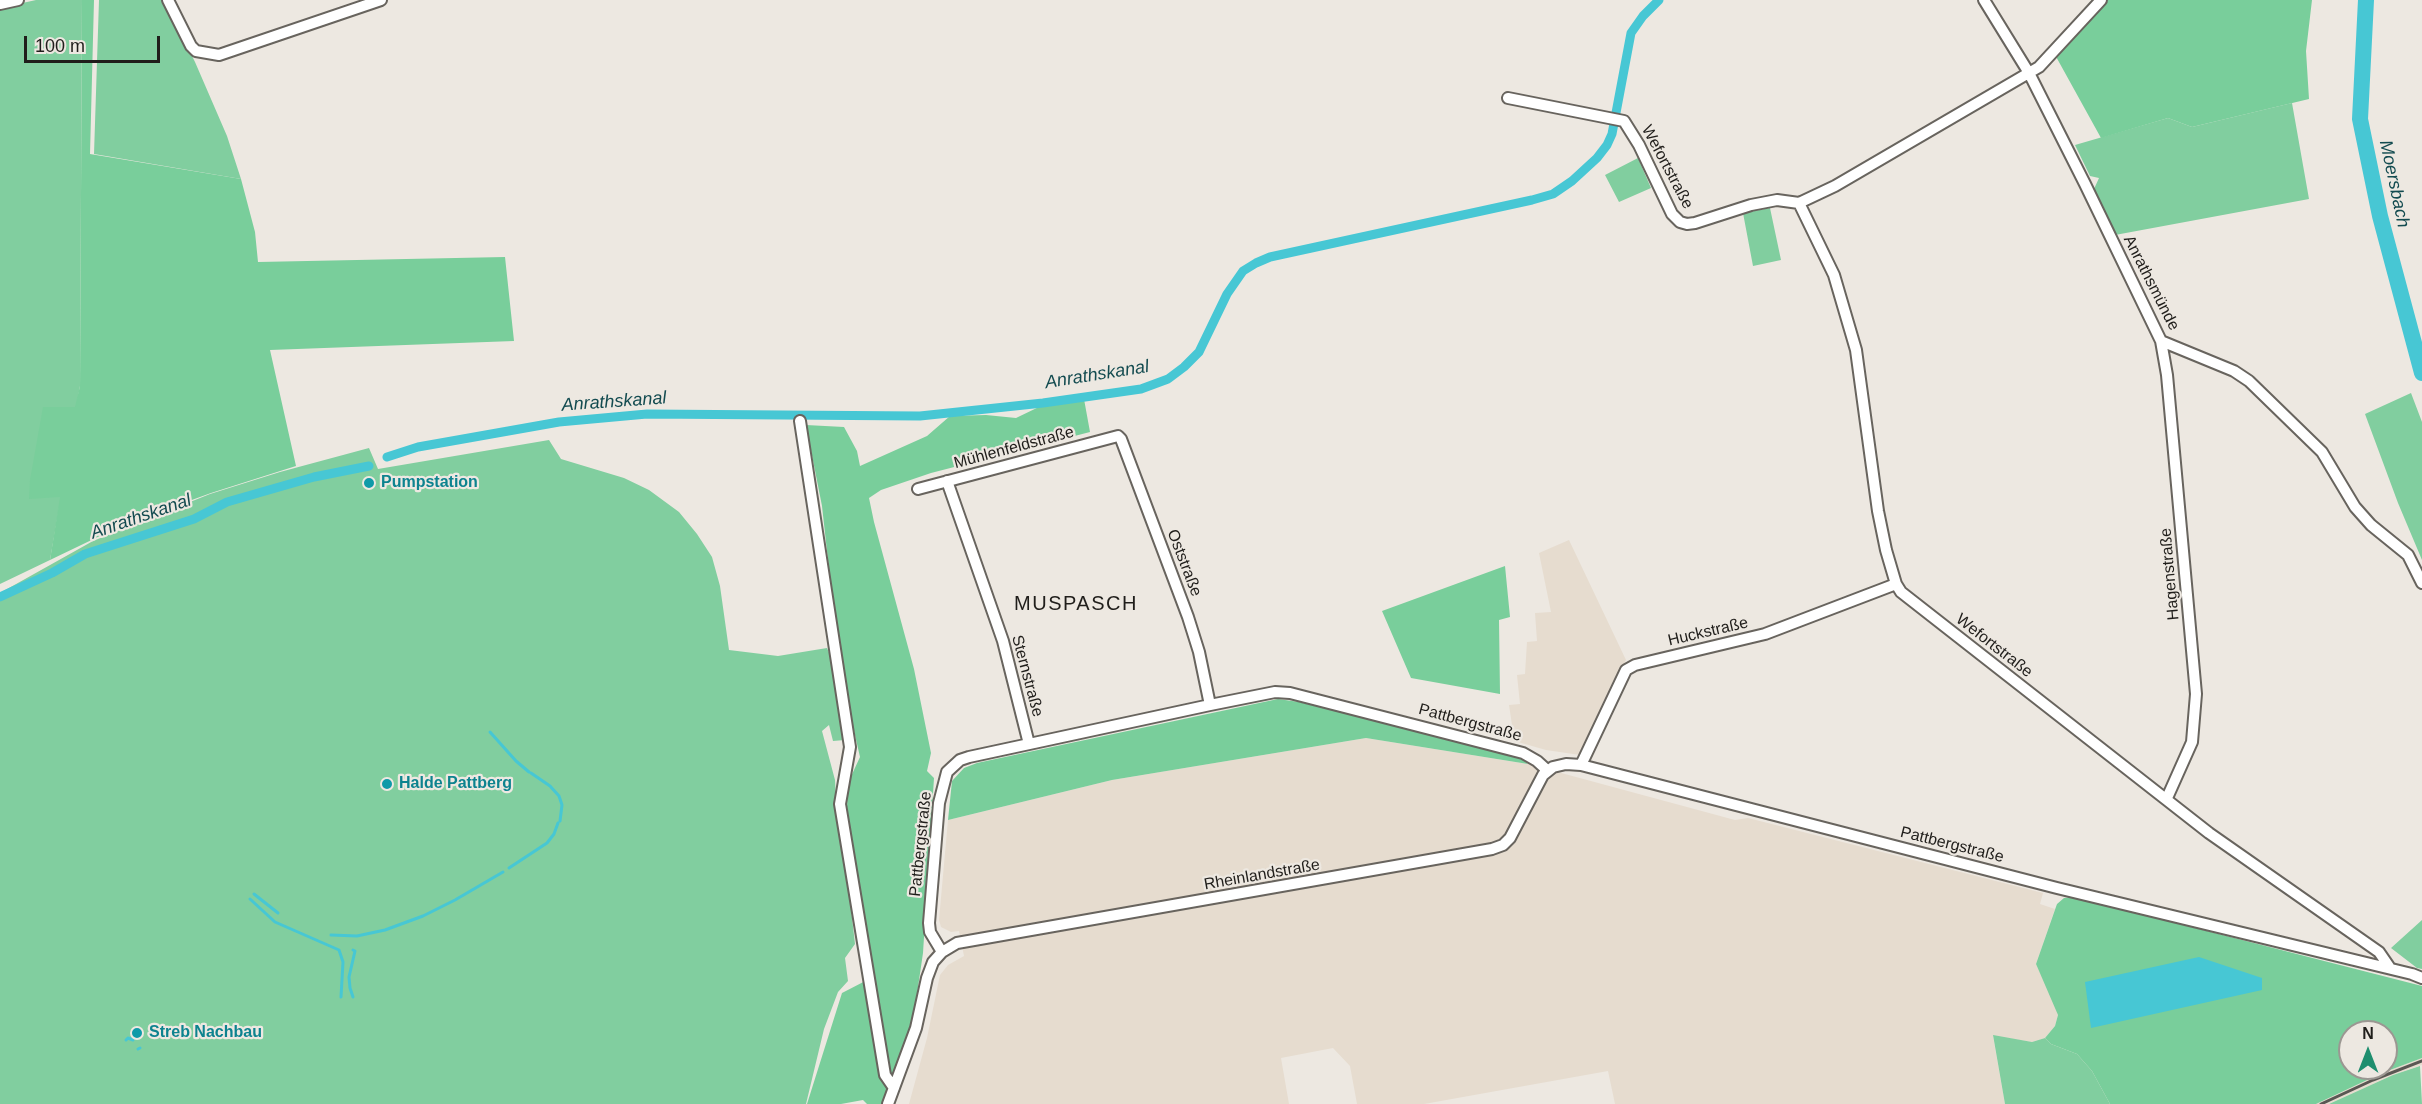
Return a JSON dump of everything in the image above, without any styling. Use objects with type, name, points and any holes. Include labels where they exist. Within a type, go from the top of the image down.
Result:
[{"type":"street","points":[[0,4],[18,0]]},
{"type":"street","points":[[168,0],[191,46],[196,51],[219,55],[381,0]]},
{"type":"street","name":"Anrathsmünde","points":[[1984,0],[2029,73],[2161,341],[2234,371],[2249,381],[2322,452],[2355,507],[2371,525],[2408,555],[2422,583]]},
{"type":"street","points":[[2029,73],[2039,68],[2054,53],[2101,0]]},
{"type":"street","name":"Wefortstraße","points":[[1508,98],[1608,117],[1626,124],[1639,145],[1672,214],[1680,222],[1687,224],[1751,205],[1777,200],[1799,203],[1835,186],[2029,73]]},
{"type":"street","points":[[1799,203],[1834,275],[1856,350],[1878,511],[1896,584]]},
{"type":"street","name":"Hagenstraße","points":[[2161,341],[2167,375],[2196,694],[2192,742],[2167,798]]},
{"type":"street","points":[[800,421],[850,747],[840,804],[885,1074],[887,1081],[894,1088]]},
{"type":"street","name":"Mühlenfeldstraße","points":[[918,489],[1118,436]]},
{"type":"street","name":"Oststraße","points":[[1118,436],[1188,617],[1199,652],[1210,705]]},
{"type":"street","name":"Sternstraße","points":[[947,481],[1003,641],[1029,744]]},
{"type":"street","name":"Wefortstraße","points":[[1896,584],[1901,592],[2152,790],[2167,798],[2209,833],[2379,952],[2390,968]]},
{"type":"street","name":"Huckstraße","points":[[1581,765],[1626,670],[1635,665],[1765,633],[1896,584]]},
{"type":"street","name":"Pattbergstraße","points":[[942,952],[930,932],[929,923],[939,803],[944,778],[960,760],[1275,692],[1290,693],[1524,753],[1548,771],[1560,765],[1581,765],[2058,888],[2390,968],[2422,978]]},
{"type":"street","name":"Rheinlandstraße","points":[[942,952],[957,943],[968,940],[1492,849],[1503,845],[1510,838],[1539,781],[1548,771]]},
{"type":"street","points":[[888,1104],[916,1028],[927,978],[933,962],[942,952]]},
{"type":"shaded area","points":[[1569,540],[1626,660],[1580,755],[1546,750],[1497,736],[1512,725],[1509,705],[1520,704],[1517,675],[1525,674],[1527,642],[1537,641],[1535,613],[1551,612],[1539,553]]},
{"type":"shaded area","points":[[1366,738],[1528,764],[1735,820],[1748,818],[2043,893],[2040,904],[2055,909],[2036,964],[2056,1007],[2058,1015],[2055,1026],[2045,1038],[2032,1042],[1993,1036],[2005,1104],[1615,1104],[1608,1071],[1424,1104],[1357,1104],[1350,1066],[1333,1048],[1281,1058],[1289,1104],[909,1104],[927,1038],[940,975],[948,965],[964,956],[959,931],[951,932],[941,927],[939,920],[948,820],[1112,780]]},
{"type":"shaded area","points":[[2422,1058],[2422,1065],[2398,1073],[2398,1067]]},
{"type":"shaded area","points":[[2367,1080],[2382,1080],[2329,1104],[2316,1104]]},
{"type":"green space","points":[[36,0],[82,0],[80,386],[50,560],[0,584],[0,8]]},
{"type":"green space","points":[[82,0],[94,0],[90,154],[241,179],[255,232],[258,262],[505,257],[514,341],[270,350],[296,466],[156,513],[50,560],[60,497],[29,499],[30,480],[43,407],[75,407],[80,386]]},
{"type":"green space","points":[[99,0],[164,0],[195,62],[227,136],[241,179],[94,154]]},
{"type":"green space","points":[[2095,0],[2312,0],[2306,51],[2309,99],[2192,127],[2168,118],[2101,138],[2054,53]]},
{"type":"green space","points":[[2292,103],[2309,199],[2115,235],[2094,189],[2099,178],[2090,176],[2075,145],[2168,118],[2192,127]]},
{"type":"green space","points":[[1638,158],[1651,188],[1619,202],[1605,175]]},
{"type":"green space","points":[[1770,208],[1781,260],[1753,266],[1743,213]]},
{"type":"green space","points":[[2411,393],[2422,422],[2422,560],[2365,414]]},
{"type":"green space","points":[[1084,399],[1090,432],[931,473],[881,490],[869,498],[914,669],[931,753],[927,771],[934,778],[923,953],[913,1021],[894,1080],[882,1104],[867,1104],[863,1100],[841,1104],[807,1104],[842,993],[873,977],[847,807],[848,783],[860,757],[852,722],[832,596],[822,506],[806,425],[844,427],[857,451],[860,466],[927,436],[950,416],[986,415],[1016,418],[1043,405]]},
{"type":"green space","points":[[549,440],[561,459],[624,478],[649,490],[679,512],[712,557],[720,586],[729,650],[778,656],[827,648],[831,657],[837,680],[836,694],[845,740],[833,741],[829,725],[822,731],[835,780],[837,820],[844,847],[855,944],[845,958],[848,981],[838,992],[824,1029],[806,1104],[0,1104],[0,593],[93,541],[210,494],[280,472],[369,448],[378,469]]},
{"type":"green space","points":[[1505,566],[1510,617],[1499,620],[1500,694],[1411,678],[1382,611]]},
{"type":"green space","points":[[1278,699],[1299,702],[1518,756],[1528,764],[1366,738],[1112,780],[948,820],[952,781],[964,768],[977,763]]},
{"type":"green space","points":[[2074,897],[2422,986],[2422,1058],[2398,1067],[2398,1020],[2338,1020],[2338,1080],[2367,1080],[2316,1104],[2110,1104],[2092,1071],[2077,1054],[2051,1044],[2045,1038],[2055,1026],[2058,1015],[2036,964],[2057,904],[2064,898]]},
{"type":"green space","points":[[2422,920],[2422,969],[2417,968],[2391,948]]},
{"type":"green space","points":[[1993,1035],[2032,1042],[2045,1038],[2051,1044],[2077,1054],[2092,1071],[2110,1104],[2005,1104]]},
{"type":"green space","points":[[2420,1066],[2422,1104],[2329,1104],[2382,1080],[2398,1080],[2398,1073]]},
{"type":"water","points":[[2199,957],[2262,978],[2262,990],[2091,1028],[2085,982]]},
{"type":"waterway","name":"Anrathskanal","points":[[387,457],[418,447],[559,422],[647,414],[920,416],[1043,403],[1141,389],[1168,379],[1199,352],[1227,294],[1243,271],[1256,263],[1270,257],[1532,200],[1553,194],[1572,181],[1597,158],[1607,145],[1612,134],[1631,33],[1643,16],[1659,0]]},
{"type":"waterway","name":"Moersbach","points":[[2366,0],[2360,119],[2380,216],[2422,373]]},
{"type":"waterway","name":"Anrathskanal","points":[[0,597],[52,573],[85,554],[194,519],[227,502],[314,477],[369,466]]},
{"type":"waterway","points":[[490,732],[529,772]]},
{"type":"waterway","points":[[531,773],[550,786],[559,796],[562,805],[560,821]]},
{"type":"waterway","points":[[509,868],[547,843],[558,823]]},
{"type":"waterway","points":[[331,935],[357,936],[385,930],[423,916],[503,872]]},
{"type":"waterway","points":[[254,894],[278,913]]},
{"type":"waterway","points":[[250,899],[275,922],[339,950],[343,962],[341,997]]},
{"type":"waterway","points":[[353,950],[355,951],[349,977],[353,997]]},
{"type":"waterway","points":[[126,1040],[128,1038],[133,1040]]},
{"type":"railway","points":[[2321,1104],[2422,1061]]},
{"type":"place","name":"Pumpstation","points":[[369,483]]},
{"type":"place","name":"Halde Pattberg","points":[[387,784]]},
{"type":"place","name":"Streb Nachbau","points":[[137,1033]]},
{"type":"district","name":"MUSPASCH","points":[[1076,604]]}]
